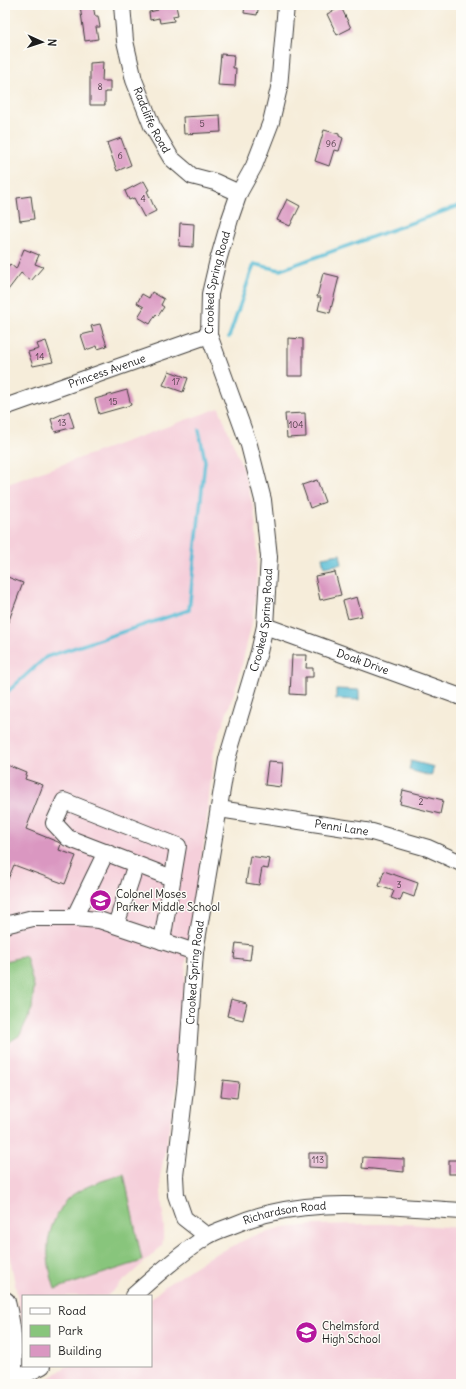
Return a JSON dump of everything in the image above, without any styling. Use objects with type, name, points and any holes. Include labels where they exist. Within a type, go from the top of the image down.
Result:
[{"type":"main road","points":[[5,1302],[11,1343],[10,1383]]},
{"type":"street","name":"Radcliffe Road","points":[[122,5],[124,41],[134,80],[152,126],[171,158],[192,176],[215,182],[239,193]]},
{"type":"street","name":"Crooked Spring Road","points":[[207,1236],[184,1218],[176,1195],[175,1176],[186,1081],[195,952],[227,759],[259,652],[264,626],[268,557],[263,500],[249,445],[209,335],[212,286],[223,241],[239,193],[254,166],[271,122],[277,100],[282,63],[286,5]]},
{"type":"street","name":"Princess Avenue","points":[[5,407],[209,335]]},
{"type":"street","name":"Doak Drive","points":[[264,626],[461,697]]},
{"type":"street","points":[[162,941],[178,846],[64,801],[54,823],[68,838],[172,878]]},
{"type":"street","name":"Penni Lane","points":[[219,809],[372,832],[428,848],[461,863]]},
{"type":"street","points":[[74,918],[106,852]]},
{"type":"street","points":[[116,925],[136,864]]},
{"type":"street","points":[[5,925],[33,918],[74,918],[99,920],[195,952]]},
{"type":"street","name":"Richardson Road","points":[[134,1295],[207,1236],[243,1220],[284,1208],[314,1205],[461,1211]]},
{"type":"street","points":[[10,1383],[40,1367]]},
{"type":"shaded area","name":"Colonel Moses Parker Middle School","points":[[219,408],[242,466],[254,510],[257,545],[256,588],[252,622],[238,681],[214,750],[205,835],[186,964],[176,1091],[160,1177],[164,1230],[162,1246],[108,1295],[22,1295],[22,1327],[5,1231],[5,485]]},
{"type":"shaded area","name":"Chelmsford High School","points":[[407,1224],[461,1228],[461,1384],[41,1384],[66,1367],[152,1367],[152,1298],[165,1286],[209,1257],[253,1236],[284,1228],[312,1225]]},
{"type":"green space","points":[[26,956],[34,987],[32,1009],[20,1035],[5,1045],[5,961]]},
{"type":"green space","points":[[124,1174],[142,1261],[55,1289],[48,1259],[48,1249],[51,1230],[63,1205],[68,1198],[75,1193],[95,1183]]},
{"type":"water","points":[[340,554],[342,564],[324,567],[322,557]]},
{"type":"water","points":[[336,689],[359,690],[359,700],[336,699]]},
{"type":"water","points":[[411,761],[434,767],[431,776],[409,770]]},
{"type":"building","points":[[93,5],[95,16],[98,16],[100,27],[96,27],[98,39],[85,41],[80,6]]},
{"type":"building","points":[[157,5],[176,6],[178,15],[173,16],[174,21],[160,23],[159,18],[150,20],[149,12],[158,10]]},
{"type":"building","points":[[245,5],[259,5],[257,15],[244,13]]},
{"type":"building","points":[[341,7],[351,28],[337,35],[327,14]]},
{"type":"building","points":[[221,54],[234,55],[233,68],[236,68],[235,86],[218,85]]},
{"type":"building","points":[[103,62],[102,81],[110,81],[110,92],[105,92],[105,105],[90,105],[90,63]]},
{"type":"building","points":[[220,115],[221,132],[184,134],[183,117]]},
{"type":"building","points":[[324,130],[339,134],[339,136],[343,138],[339,151],[334,150],[329,166],[315,161]]},
{"type":"building","points":[[121,138],[131,165],[117,171],[107,143]]},
{"type":"building","points":[[144,181],[149,190],[147,191],[156,211],[144,217],[134,198],[129,200],[125,191]]},
{"type":"building","points":[[31,196],[34,219],[20,221],[17,198]]},
{"type":"building","points":[[287,199],[300,206],[290,226],[277,220]]},
{"type":"building","points":[[180,223],[194,224],[193,247],[179,246]]},
{"type":"building","points":[[24,249],[39,255],[35,264],[43,267],[31,281],[21,273],[5,294],[5,272],[10,264],[16,269]]},
{"type":"building","points":[[323,273],[339,277],[330,313],[318,310],[321,297],[317,297]]},
{"type":"building","points":[[152,292],[164,299],[161,305],[164,307],[158,316],[156,314],[150,324],[138,317],[144,307],[137,303],[142,294],[149,298]]},
{"type":"building","points":[[100,324],[107,346],[98,349],[97,346],[86,350],[81,335],[93,332],[91,326]]},
{"type":"building","points":[[288,338],[303,339],[303,376],[288,376]]},
{"type":"building","points":[[46,341],[53,362],[33,366],[28,352],[39,349],[37,344]]},
{"type":"building","points":[[169,371],[188,378],[183,392],[163,385]]},
{"type":"building","points":[[127,390],[131,405],[99,414],[95,399]]},
{"type":"building","points":[[69,411],[74,427],[55,432],[51,419]]},
{"type":"building","points":[[305,413],[306,437],[287,438],[285,414]]},
{"type":"building","points":[[317,480],[325,502],[310,508],[302,485]]},
{"type":"building","points":[[335,572],[341,595],[320,600],[315,576]]},
{"type":"building","points":[[5,576],[23,583],[6,628],[5,628]]},
{"type":"building","points":[[357,597],[362,616],[348,619],[343,601]]},
{"type":"building","points":[[292,655],[307,655],[306,668],[313,668],[313,677],[305,677],[305,695],[290,694]]},
{"type":"building","points":[[268,762],[283,763],[281,787],[265,785]]},
{"type":"building","points":[[5,764],[27,773],[25,779],[43,785],[26,829],[58,842],[61,844],[59,850],[76,856],[65,884],[14,865],[5,886]]},
{"type":"building","points":[[403,790],[443,800],[440,814],[400,804]]},
{"type":"building","points":[[250,856],[270,859],[268,869],[262,868],[259,885],[246,883]]},
{"type":"building","points":[[384,871],[418,883],[414,897],[403,893],[400,901],[391,898],[394,891],[379,886]]},
{"type":"building","points":[[236,943],[252,945],[250,960],[234,958]]},
{"type":"building","points":[[231,999],[247,1003],[243,1020],[227,1016]]},
{"type":"building","points":[[223,1080],[239,1082],[237,1098],[221,1096]]},
{"type":"building","points":[[309,1153],[327,1153],[327,1168],[309,1167]]},
{"type":"building","points":[[363,1157],[404,1159],[404,1172],[362,1168]]},
{"type":"building","points":[[449,1160],[461,1160],[461,1174],[449,1174]]},
{"type":"waterway","points":[[229,337],[254,264],[280,270],[461,205]]},
{"type":"waterway","points":[[5,694],[46,657],[189,610],[205,461],[199,430]]},
{"type":"place","name":"Colonel Moses Parker Middle School","points":[[100,900]]},
{"type":"place","name":"Chelmsford High School","points":[[306,1332]]}]
